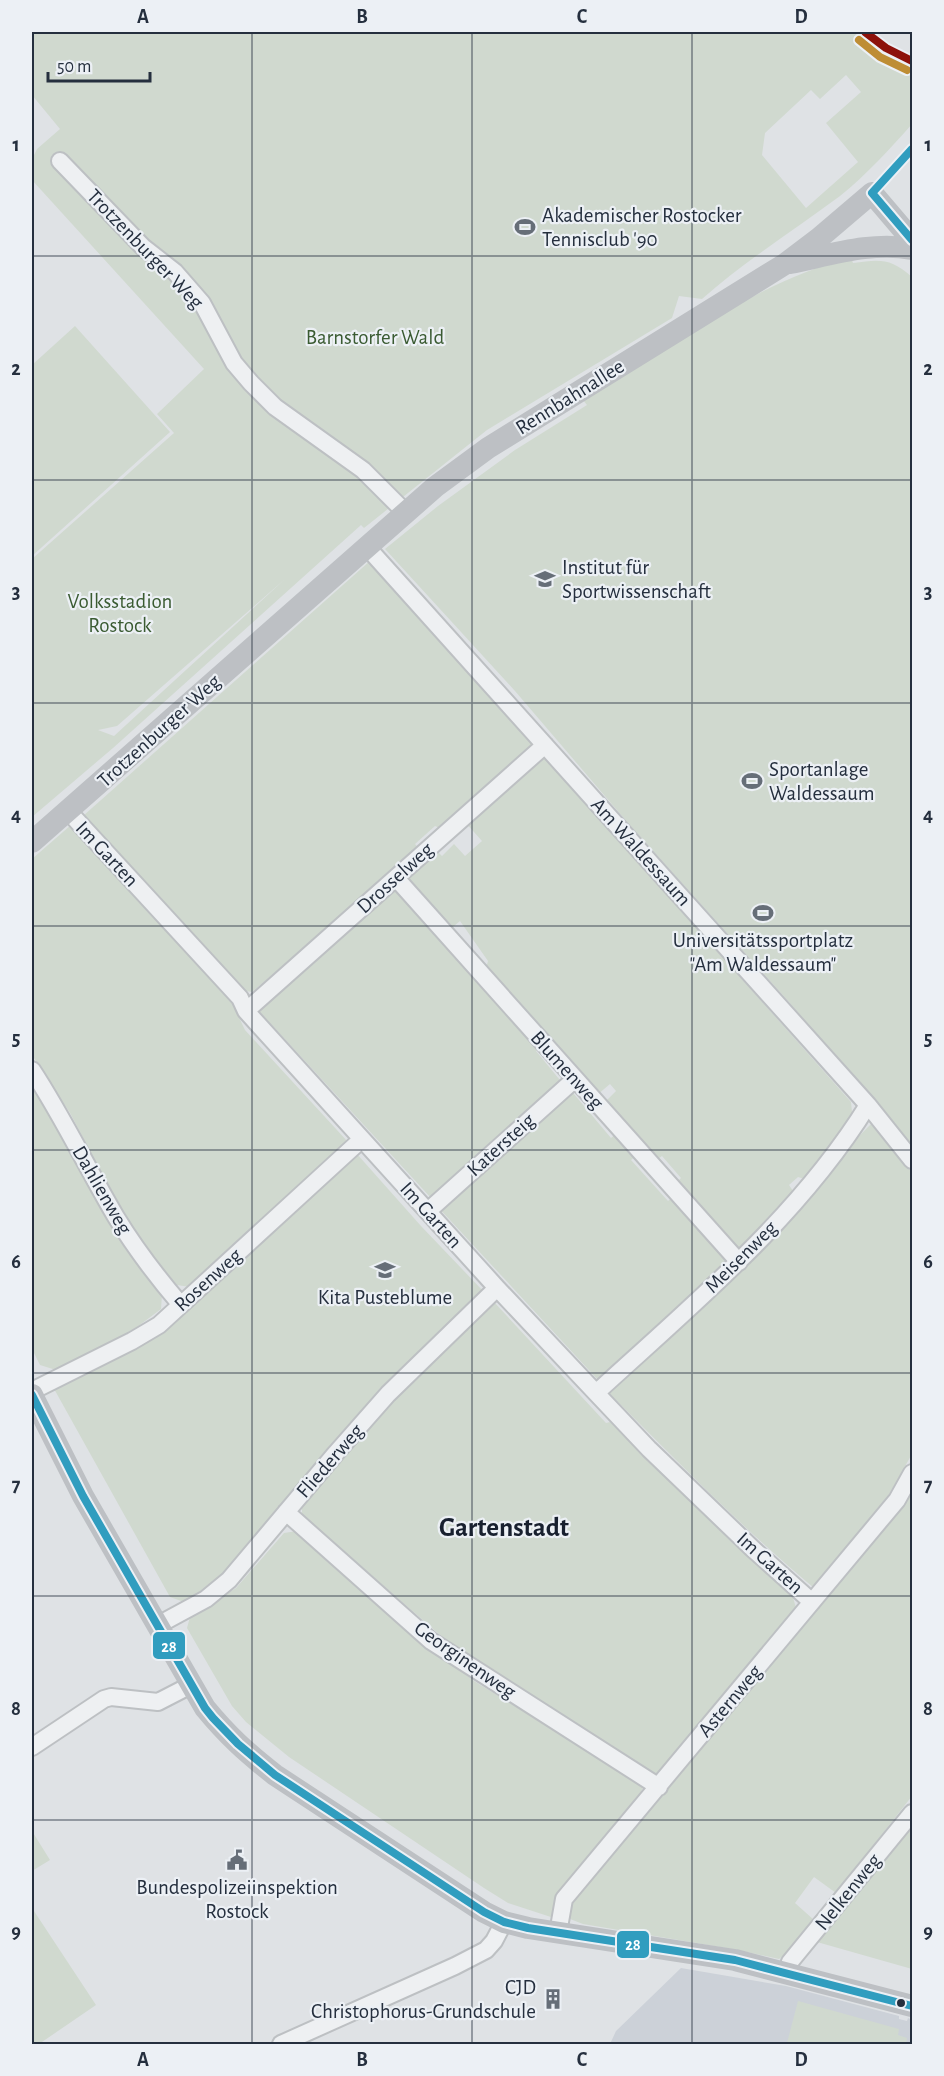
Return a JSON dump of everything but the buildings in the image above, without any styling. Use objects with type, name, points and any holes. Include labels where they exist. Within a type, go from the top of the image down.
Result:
[{"type":"street","name":"Trotzenburger Weg","points":[[60,161],[143,248],[175,272],[202,303],[234,363],[251,383],[275,407],[363,470],[405,512]]},
{"type":"street","name":"Rennbahnallee","points":[[370,550],[405,512],[488,448],[785,264],[872,193],[912,240]]},
{"type":"street","name":"Rennbahnallee","points":[[785,264],[877,246],[912,249]]},
{"type":"street","name":"Trotzenburger Weg","points":[[32,842],[370,550]]},
{"type":"street","name":"Am Waldessaum","points":[[370,550],[868,1105],[912,1160]]},
{"type":"street","name":"Drosselweg","points":[[246,1011],[544,745]]},
{"type":"street","name":"Im Garten","points":[[68,812],[240,998],[246,1011],[497,1288],[657,1456],[753,1549],[812,1602]]},
{"type":"street","name":"Blumenweg","points":[[396,878],[739,1262]]},
{"type":"street","name":"Dahlienweg","points":[[32,1070],[52,1101],[115,1216],[138,1252],[181,1305]]},
{"type":"street","name":"Katersteig","points":[[428,1211],[575,1079]]},
{"type":"street","name":"Meisenweg","points":[[596,1393],[739,1262],[808,1186],[850,1134],[868,1105]]},
{"type":"street","name":"Rosenweg","points":[[32,1391],[132,1341],[159,1324],[362,1139]]},
{"type":"street","name":"Fliederweg","points":[[158,1625],[206,1599],[229,1580],[388,1394],[497,1288]]},
{"type":"street","points":[[32,1395],[82,1496],[205,1708],[226,1734],[267,1769],[312,1801],[484,1912],[504,1922],[558,1934],[735,1960],[912,2006]]},
{"type":"street","name":"Asternweg","points":[[558,1934],[564,1899],[897,1500],[912,1473]]},
{"type":"street","name":"Georginenweg","points":[[286,1512],[431,1641],[659,1787]]},
{"type":"street","points":[[32,1747],[104,1699],[111,1697],[158,1702],[191,1685]]},
{"type":"street","name":"Nelkenweg","points":[[786,1972],[790,1962],[912,1813]]},
{"type":"street","points":[[281,2044],[479,1954],[494,1941],[504,1922]]},
{"type":"shaded area","points":[[681,1968],[786,1986],[899,2016],[899,2019],[907,2021],[908,2018],[912,2020],[912,2044],[610,2044],[616,2031]]},
{"type":"green space","name":"Barnstorfer Wald","points":[[32,32],[853,32],[900,71],[912,71],[912,124],[878,162],[840,196],[752,259],[702,299],[679,296],[672,318],[487,430],[364,528],[361,525],[113,748],[32,817],[32,559],[174,433],[157,414],[204,369],[32,180],[32,159],[37,149],[60,129],[32,95]],"holes":[[[846,75],[861,92],[826,123],[858,162],[806,208],[762,155],[765,133],[811,90],[820,99]],[[285,579],[114,736],[98,730],[117,726]]]},
{"type":"green space","points":[[851,257],[853,263],[885,261],[898,266],[912,277],[912,1155],[874,1102],[789,1002],[628,823],[515,691],[385,549],[438,506],[515,450],[587,405],[583,400],[680,339],[780,283]]},
{"type":"green space","points":[[75,326],[170,432],[32,556],[32,365]]},
{"type":"green space","points":[[370,561],[535,745],[442,829],[435,826],[415,844],[420,850],[252,992],[246,991],[83,816]]},
{"type":"green space","points":[[542,754],[851,1102],[853,1122],[808,1180],[798,1177],[789,1185],[795,1194],[738,1253],[676,1183],[681,1178],[662,1156],[654,1162],[603,1104],[616,1091],[610,1084],[597,1095],[486,968],[488,961],[460,921],[448,931],[403,879],[436,850],[442,856],[454,844],[465,856],[482,841],[465,822]]},
{"type":"green space","points":[[71,825],[232,1003],[245,1030],[348,1142],[190,1287],[177,1285],[146,1249],[125,1217],[70,1113],[32,1055],[32,859]]},
{"type":"green space","points":[[396,884],[536,1040],[538,1050],[536,1051],[564,1085],[432,1199],[258,1010]]},
{"type":"green space","points":[[32,1082],[69,1145],[111,1226],[126,1250],[162,1294],[161,1309],[137,1327],[81,1360],[80,1357],[56,1370],[40,1365],[32,1349]]},
{"type":"green space","points":[[568,1087],[611,1138],[618,1132],[638,1154],[631,1160],[668,1201],[675,1195],[731,1259],[599,1381],[437,1206]]},
{"type":"green space","points":[[872,1123],[912,1173],[912,1454],[888,1496],[814,1588],[734,1517],[607,1391]]},
{"type":"green space","points":[[357,1154],[484,1292],[217,1581],[184,1602],[170,1597],[53,1387],[70,1381],[141,1345]]},
{"type":"green space","points":[[494,1302],[606,1423],[610,1422],[732,1541],[792,1594],[796,1608],[657,1775],[652,1775],[447,1641],[302,1515],[302,1501],[385,1405]]},
{"type":"green space","points":[[912,1490],[912,1796],[836,1893],[814,1877],[795,1903],[814,1920],[789,1951],[779,1959],[583,1924],[570,1919],[566,1914],[569,1903],[660,1799],[888,1524]]},
{"type":"green space","points":[[297,1531],[434,1650],[474,1681],[644,1785],[639,1796],[563,1886],[554,1918],[508,1903],[484,1888],[289,1757],[246,1722],[232,1706],[187,1628],[190,1617],[236,1588],[284,1533]]},
{"type":"green space","points":[[912,1825],[912,1969],[817,1942]]},
{"type":"green space","points":[[32,1831],[50,1860],[32,1871]]},
{"type":"green space","points":[[32,1908],[96,2005],[39,2044],[32,2044]]},
{"type":"green space","points":[[798,2001],[899,2029],[898,2035],[907,2038],[906,2044],[787,2043]]},
{"type":"transit line","name":"3","points":[[865,32],[886,48],[912,61]]},
{"type":"transit line","name":"6","points":[[859,40],[880,57],[907,70]]},
{"type":"transit line","name":"28","points":[[912,149],[872,193],[912,240]]},
{"type":"transit line","name":"28","points":[[32,1395],[83,1496],[205,1708],[238,1744],[275,1775],[484,1912],[504,1922],[528,1928],[735,1960],[912,2006]]},
{"type":"place","name":"Akademischer Rostocker Tennisclub '90","points":[[525,227]]},
{"type":"place","name":"Institut für Sportwissenschaft","points":[[545,579]]},
{"type":"place","name":"Sportanlage Waldessaum","points":[[752,781]]},
{"type":"place","name":"Universitätssportplatz \"Am Waldessaum\"","points":[[763,913]]},
{"type":"place","name":"Kita Pusteblume","points":[[385,1270]]},
{"type":"place","name":"Bundespolizeiinspektion Rostock","points":[[237,1860]]},
{"type":"place","name":"CJD Christophorus-Grundschule","points":[[553,1999]]},
{"type":"district","name":"Gartenstadt","points":[[504,1527]]},
{"type":"park label","name":"Volksstadion Rostock","points":[[120,613]]}]
